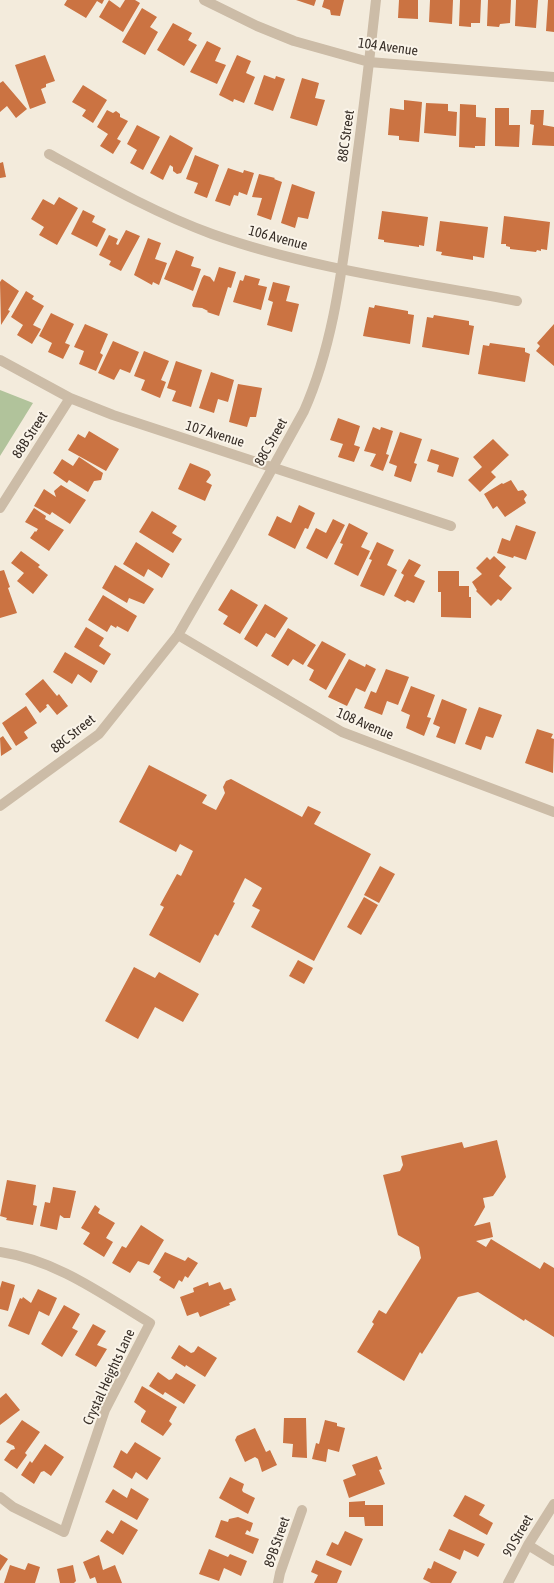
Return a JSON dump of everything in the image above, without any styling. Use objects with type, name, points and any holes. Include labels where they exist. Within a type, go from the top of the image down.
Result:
[{"type":"street","name":"104 Avenue","points":[[204,0],[257,26],[294,41],[370,62],[554,77]]},
{"type":"street","name":"88C Street","points":[[0,806],[99,734],[178,635],[304,411],[314,388],[329,341],[342,268],[370,62],[376,0]]},
{"type":"street","name":"106 Avenue","points":[[49,154],[163,215],[213,234],[262,250],[342,268],[517,301]]},
{"type":"street","name":"107 Avenue","points":[[0,360],[70,398],[150,429],[273,467],[451,526]]},
{"type":"street","name":"88B Street","points":[[0,508],[70,398]]},
{"type":"street","name":"108 Avenue","points":[[178,635],[342,732],[554,812]]},
{"type":"street","name":"Crystal Heights Lane","points":[[0,1252],[40,1261],[78,1280],[150,1323],[105,1410],[64,1532],[13,1507],[0,1497]]},
{"type":"street","name":"90 Street","points":[[508,1583],[528,1545],[554,1504]]},
{"type":"street","name":"89B Street","points":[[278,1583],[280,1573],[302,1510]]},
{"type":"street","points":[[528,1545],[554,1561]]},
{"type":"green space","points":[[0,390],[33,403],[0,456]]},
{"type":"building","points":[[67,0],[104,0],[102,4],[97,1],[86,18],[64,5]]},
{"type":"building","points":[[109,0],[120,8],[125,0],[135,0],[140,3],[123,32],[99,17]]},
{"type":"building","points":[[296,0],[316,0],[314,6]]},
{"type":"building","points":[[324,0],[344,0],[340,16],[331,15],[330,10],[322,7]]},
{"type":"building","points":[[399,0],[418,0],[418,19],[398,18]]},
{"type":"building","points":[[430,0],[453,0],[452,24],[429,22]]},
{"type":"building","points":[[460,0],[481,0],[480,23],[471,23],[471,27],[459,26]]},
{"type":"building","points":[[488,0],[511,0],[510,23],[500,24],[499,27],[487,26]]},
{"type":"building","points":[[516,0],[538,0],[536,28],[515,26]]},
{"type":"building","points":[[548,0],[554,0],[554,32],[546,31]]},
{"type":"building","points":[[142,8],[157,17],[150,27],[158,32],[145,55],[122,42]]},
{"type":"building","points":[[173,23],[192,33],[188,40],[197,45],[184,66],[157,50]]},
{"type":"building","points":[[207,41],[221,48],[215,61],[226,65],[217,84],[190,72]]},
{"type":"building","points":[[45,55],[55,81],[46,84],[46,87],[41,89],[46,103],[30,109],[15,65]]},
{"type":"building","points":[[237,55],[251,61],[246,73],[255,77],[244,103],[234,99],[233,102],[219,95]]},
{"type":"building","points":[[264,75],[275,79],[276,76],[285,79],[273,111],[254,104]]},
{"type":"building","points":[[302,78],[319,83],[315,98],[325,100],[317,126],[290,118]]},
{"type":"building","points":[[3,81],[27,109],[16,118],[7,106],[0,112],[0,83]]},
{"type":"building","points":[[83,85],[107,100],[93,123],[82,116],[86,110],[72,102]]},
{"type":"building","points":[[404,100],[422,102],[419,142],[399,140],[399,136],[388,135],[390,108],[404,110]]},
{"type":"building","points":[[426,103],[448,104],[448,111],[457,112],[456,136],[424,133]]},
{"type":"building","points":[[460,104],[476,105],[476,117],[486,118],[485,146],[475,146],[475,148],[459,147]]},
{"type":"building","points":[[495,108],[509,108],[509,125],[520,125],[519,147],[495,146]]},
{"type":"building","points":[[107,110],[113,113],[116,111],[120,114],[120,117],[128,121],[117,139],[121,141],[113,154],[100,146],[108,134],[97,127]]},
{"type":"building","points":[[531,110],[544,110],[543,125],[554,127],[554,146],[532,145],[534,125],[530,124]]},
{"type":"building","points":[[137,125],[160,137],[143,170],[130,163],[137,150],[127,144]]},
{"type":"building","points":[[170,135],[193,148],[181,173],[177,174],[173,171],[173,167],[170,165],[163,180],[150,173]]},
{"type":"building","points":[[195,155],[219,165],[207,198],[194,193],[198,183],[186,179]]},
{"type":"building","points":[[3,162],[6,177],[0,178],[0,163]]},
{"type":"building","points":[[228,168],[243,173],[244,170],[254,173],[247,195],[239,192],[238,196],[234,195],[230,206],[215,201]]},
{"type":"building","points":[[259,174],[275,178],[274,179],[282,182],[271,220],[257,215],[262,198],[252,197]]},
{"type":"building","points":[[292,184],[315,192],[308,219],[298,217],[295,228],[281,223]]},
{"type":"building","points":[[59,197],[78,208],[57,245],[39,235],[44,227],[31,219],[43,199],[54,205]]},
{"type":"building","points":[[83,210],[95,216],[92,222],[106,229],[97,247],[71,234]]},
{"type":"building","points":[[382,211],[428,217],[424,246],[419,245],[419,247],[384,242],[384,240],[378,239]]},
{"type":"building","points":[[504,216],[550,222],[547,250],[541,249],[541,251],[537,250],[536,252],[510,249],[510,247],[506,246],[506,244],[501,244]]},
{"type":"building","points":[[440,221],[488,227],[484,258],[473,256],[473,260],[441,255],[442,252],[436,251]]},
{"type":"building","points":[[126,230],[140,236],[121,271],[109,265],[111,261],[99,255],[109,235],[118,239],[116,244],[118,245]]},
{"type":"building","points":[[148,238],[161,243],[155,259],[167,263],[159,285],[153,282],[152,285],[134,275]]},
{"type":"building","points":[[176,250],[194,257],[191,266],[201,269],[193,291],[164,279]]},
{"type":"building","points":[[219,267],[236,272],[231,288],[228,287],[219,316],[207,312],[208,311],[202,308],[193,307],[192,305],[204,275],[210,277],[214,282]]},
{"type":"building","points":[[245,275],[260,279],[258,285],[267,287],[261,310],[233,302],[240,280],[243,281]]},
{"type":"building","points":[[2,279],[19,291],[8,310],[10,311],[1,325],[0,282]]},
{"type":"building","points":[[273,282],[290,286],[286,301],[299,304],[292,332],[267,325],[273,302],[268,300]]},
{"type":"building","points":[[26,291],[34,296],[32,299],[44,306],[33,325],[41,329],[32,344],[17,335],[23,325],[11,317]]},
{"type":"building","points":[[375,305],[408,311],[408,314],[414,315],[410,344],[363,336],[369,307],[374,308]]},
{"type":"building","points":[[51,313],[74,324],[65,343],[70,345],[63,359],[48,352],[52,343],[39,336]]},
{"type":"building","points":[[434,315],[469,321],[469,325],[474,326],[469,355],[422,347],[427,317],[433,318]]},
{"type":"building","points":[[85,324],[108,334],[100,353],[103,355],[96,371],[79,364],[84,351],[74,347]]},
{"type":"building","points":[[554,324],[554,366],[536,351],[540,346],[537,343]]},
{"type":"building","points":[[113,341],[139,352],[130,373],[120,369],[114,380],[98,373]]},
{"type":"building","points":[[490,343],[525,348],[525,352],[530,354],[525,382],[478,374],[483,345],[489,346]]},
{"type":"building","points":[[144,351],[169,361],[161,380],[166,382],[160,398],[141,390],[145,380],[134,376]]},
{"type":"building","points":[[176,361],[202,370],[191,407],[172,401],[176,391],[167,388]]},
{"type":"building","points":[[211,372],[234,380],[228,402],[218,399],[214,413],[199,408]]},
{"type":"building","points":[[238,384],[262,388],[256,417],[250,417],[247,427],[229,422]]},
{"type":"building","points":[[338,418],[360,426],[354,445],[360,447],[354,462],[338,457],[343,444],[330,440]]},
{"type":"building","points":[[373,427],[380,430],[381,427],[393,431],[386,454],[389,455],[383,471],[370,466],[376,454],[364,451]]},
{"type":"building","points":[[89,431],[119,449],[106,471],[68,450],[78,434],[85,438]]},
{"type":"building","points":[[400,432],[422,439],[414,463],[417,464],[411,482],[394,476],[397,466],[389,463]]},
{"type":"building","points":[[493,439],[509,455],[491,472],[496,477],[480,492],[468,480],[482,467],[473,457]]},
{"type":"building","points":[[431,449],[459,458],[453,477],[437,472],[439,465],[427,461]]},
{"type":"building","points":[[79,457],[103,473],[101,480],[94,481],[88,492],[69,480],[67,483],[53,473],[62,459],[73,466]]},
{"type":"building","points":[[190,463],[209,471],[211,475],[206,482],[212,485],[205,501],[178,489]]},
{"type":"building","points":[[511,480],[518,491],[523,490],[527,495],[524,499],[526,503],[505,517],[497,506],[493,509],[484,494],[502,483],[503,484]]},
{"type":"building","points":[[61,485],[86,500],[70,524],[52,512],[50,515],[34,506],[44,489],[56,497],[54,491]]},
{"type":"building","points":[[299,505],[315,513],[308,529],[305,528],[295,549],[268,535],[277,516],[291,523]]},
{"type":"building","points":[[34,508],[46,516],[45,519],[64,530],[49,551],[30,538],[38,529],[25,522]]},
{"type":"building","points":[[152,511],[177,526],[172,533],[182,539],[173,553],[139,532]]},
{"type":"building","points":[[333,519],[345,525],[327,559],[306,548],[316,528],[326,533]]},
{"type":"building","points":[[349,523],[368,533],[361,547],[370,551],[358,576],[334,564],[343,544],[340,543]]},
{"type":"building","points":[[516,525],[536,532],[526,560],[497,553],[502,538],[510,541]]},
{"type":"building","points":[[136,542],[170,564],[162,578],[148,569],[144,577],[123,564]]},
{"type":"building","points":[[377,542],[394,550],[387,565],[397,570],[384,596],[360,586],[372,560],[369,559]]},
{"type":"building","points":[[21,551],[40,565],[38,567],[48,575],[33,594],[17,581],[24,573],[11,563]]},
{"type":"building","points":[[494,556],[506,567],[499,576],[512,588],[501,601],[498,599],[491,606],[476,591],[477,590],[472,582],[482,574],[476,568],[487,557],[490,560]]},
{"type":"building","points":[[409,559],[421,565],[414,576],[425,581],[414,603],[407,600],[405,602],[394,596],[404,575],[401,573]]},
{"type":"building","points":[[115,565],[154,589],[144,604],[129,598],[127,603],[102,588]]},
{"type":"building","points":[[4,570],[10,587],[8,588],[17,613],[0,618],[0,571]]},
{"type":"building","points":[[438,571],[459,571],[459,586],[469,586],[469,597],[471,597],[471,618],[441,617],[441,592],[438,592]]},
{"type":"building","points":[[231,589],[258,605],[240,634],[223,624],[228,616],[218,610]]},
{"type":"building","points":[[103,595],[137,616],[128,632],[117,626],[116,628],[111,625],[107,632],[88,620]]},
{"type":"building","points":[[265,604],[288,618],[275,638],[266,633],[257,647],[244,639]]},
{"type":"building","points":[[86,627],[104,638],[99,646],[111,654],[104,665],[74,647]]},
{"type":"building","points":[[288,628],[316,645],[303,665],[293,659],[288,666],[271,656]]},
{"type":"building","points":[[322,641],[346,654],[326,690],[309,680],[314,670],[307,666]]},
{"type":"building","points":[[65,652],[98,671],[91,683],[78,674],[72,684],[53,672]]},
{"type":"building","points":[[349,659],[365,667],[366,664],[376,669],[365,692],[356,688],[347,706],[328,697]]},
{"type":"building","points":[[386,669],[409,677],[398,705],[387,701],[382,715],[364,708],[371,691],[376,693]]},
{"type":"building","points":[[43,679],[57,696],[59,694],[68,706],[57,715],[48,704],[46,705],[47,707],[40,713],[25,694]]},
{"type":"building","points":[[411,686],[435,695],[427,717],[431,718],[424,736],[406,728],[410,715],[401,711]]},
{"type":"building","points":[[442,699],[467,709],[455,744],[436,737],[440,727],[433,724]]},
{"type":"building","points":[[26,706],[37,723],[24,732],[28,738],[16,746],[2,723]]},
{"type":"building","points":[[479,707],[502,715],[493,738],[486,736],[481,750],[465,744]]},
{"type":"building","points":[[537,729],[553,734],[551,738],[554,739],[553,773],[525,763]]},
{"type":"building","points":[[3,736],[12,749],[1,756],[0,738]]},
{"type":"building","points":[[149,765],[207,795],[202,803],[216,810],[225,793],[223,787],[226,781],[231,779],[302,817],[308,806],[321,812],[314,824],[371,854],[314,961],[251,927],[260,910],[252,906],[262,888],[245,878],[233,902],[235,903],[218,936],[215,934],[200,963],[149,935],[164,907],[160,905],[177,874],[181,876],[193,851],[180,844],[176,852],[119,822]]},
{"type":"building","points":[[380,866],[395,874],[379,903],[364,895]]},
{"type":"building","points":[[364,897],[378,905],[361,935],[347,927]]},
{"type":"building","points":[[298,960],[313,968],[304,984],[289,976]]},
{"type":"building","points":[[134,967],[155,978],[159,972],[199,994],[183,1022],[155,1007],[138,1039],[105,1021]]},
{"type":"building","points":[[497,1140],[506,1177],[493,1196],[483,1198],[485,1207],[474,1226],[490,1222],[493,1237],[476,1241],[486,1247],[491,1239],[540,1269],[544,1262],[554,1268],[554,1337],[525,1319],[524,1321],[478,1292],[458,1297],[422,1354],[420,1352],[404,1381],[357,1352],[374,1324],[372,1322],[379,1310],[386,1314],[421,1258],[419,1247],[398,1235],[383,1175],[400,1171],[403,1165],[401,1156],[462,1142],[464,1148]]},
{"type":"building","points":[[7,1180],[36,1185],[33,1205],[37,1206],[33,1225],[6,1220],[7,1218],[0,1216]]},
{"type":"building","points":[[53,1187],[76,1191],[70,1218],[64,1218],[60,1215],[57,1230],[40,1226],[45,1202],[50,1203]]},
{"type":"building","points":[[95,1205],[100,1209],[98,1213],[115,1223],[106,1238],[113,1242],[104,1257],[83,1244],[90,1233],[81,1228]]},
{"type":"building","points":[[141,1225],[164,1240],[149,1265],[138,1261],[130,1273],[112,1263],[122,1246],[126,1248]]},
{"type":"building","points":[[165,1252],[185,1261],[188,1257],[198,1263],[188,1278],[185,1276],[182,1282],[179,1280],[174,1289],[159,1280],[161,1277],[153,1272]]},
{"type":"building","points":[[2,1281],[15,1285],[8,1311],[0,1309],[0,1288]]},
{"type":"building","points":[[208,1282],[209,1286],[220,1282],[224,1290],[231,1288],[236,1300],[229,1303],[230,1305],[200,1317],[198,1312],[187,1316],[180,1297],[194,1292],[193,1288]]},
{"type":"building","points":[[38,1289],[57,1298],[49,1316],[39,1311],[29,1335],[8,1326],[20,1298],[22,1299],[23,1297],[31,1303]]},
{"type":"building","points":[[64,1305],[80,1314],[72,1328],[78,1331],[62,1357],[41,1344]]},
{"type":"building","points":[[93,1324],[106,1331],[97,1345],[107,1349],[96,1367],[75,1355]]},
{"type":"building","points":[[179,1345],[191,1353],[194,1352],[198,1346],[217,1358],[205,1377],[186,1365],[185,1367],[171,1358]]},
{"type":"building","points":[[158,1372],[169,1380],[172,1379],[176,1373],[196,1385],[184,1404],[165,1392],[163,1395],[149,1386]]},
{"type":"building","points":[[142,1386],[177,1407],[169,1421],[172,1424],[163,1436],[141,1422],[146,1411],[134,1402]]},
{"type":"building","points":[[6,1393],[20,1410],[0,1425],[0,1398]]},
{"type":"building","points":[[284,1418],[306,1418],[307,1458],[292,1457],[293,1444],[283,1443]]},
{"type":"building","points":[[22,1420],[40,1432],[25,1453],[27,1455],[17,1469],[4,1460],[11,1450],[15,1449],[14,1446],[6,1442]]},
{"type":"building","points":[[325,1420],[337,1423],[337,1426],[345,1428],[339,1452],[328,1449],[326,1462],[312,1459],[316,1443],[319,1444]]},
{"type":"building","points":[[255,1428],[266,1452],[270,1450],[277,1465],[262,1472],[258,1459],[255,1457],[245,1462],[235,1440],[237,1436]]},
{"type":"building","points":[[135,1442],[161,1458],[147,1480],[136,1472],[132,1479],[113,1467],[121,1450],[127,1454]]},
{"type":"building","points":[[45,1444],[64,1457],[51,1476],[44,1471],[41,1472],[34,1484],[21,1475],[30,1461],[32,1463]]},
{"type":"building","points":[[377,1456],[382,1469],[379,1470],[385,1484],[349,1498],[343,1480],[356,1475],[352,1465]]},
{"type":"building","points":[[230,1477],[244,1484],[242,1490],[243,1492],[255,1498],[248,1514],[219,1498]]},
{"type":"building","points":[[131,1488],[149,1499],[137,1520],[105,1502],[113,1489],[127,1498]]},
{"type":"building","points":[[465,1495],[485,1505],[479,1515],[493,1523],[487,1535],[453,1516]]},
{"type":"building","points":[[365,1501],[365,1505],[383,1505],[383,1526],[365,1526],[364,1517],[349,1517],[349,1502]]},
{"type":"building","points":[[238,1517],[253,1523],[250,1532],[247,1530],[245,1534],[259,1539],[253,1554],[215,1537],[221,1520],[228,1522],[229,1519]]},
{"type":"building","points":[[121,1520],[138,1530],[123,1555],[100,1541],[107,1530],[113,1534]]},
{"type":"building","points":[[449,1529],[485,1544],[478,1557],[464,1550],[460,1560],[439,1550]]},
{"type":"building","points":[[345,1531],[363,1539],[351,1566],[326,1555],[332,1542],[338,1545]]},
{"type":"building","points":[[209,1549],[228,1557],[230,1554],[247,1561],[241,1576],[224,1568],[219,1581],[199,1574]]},
{"type":"building","points":[[0,1554],[8,1559],[0,1571]]},
{"type":"building","points":[[99,1555],[103,1570],[115,1565],[122,1583],[97,1583],[95,1577],[90,1579],[83,1562]]},
{"type":"building","points":[[316,1560],[342,1571],[337,1583],[314,1583],[318,1575],[311,1572]]},
{"type":"building","points":[[434,1561],[457,1572],[451,1583],[431,1583],[423,1579],[428,1568],[431,1569]]},
{"type":"building","points":[[28,1563],[40,1567],[35,1583],[4,1583],[10,1565],[25,1570]]},
{"type":"building","points":[[73,1565],[76,1581],[74,1583],[60,1583],[57,1569]]}]
